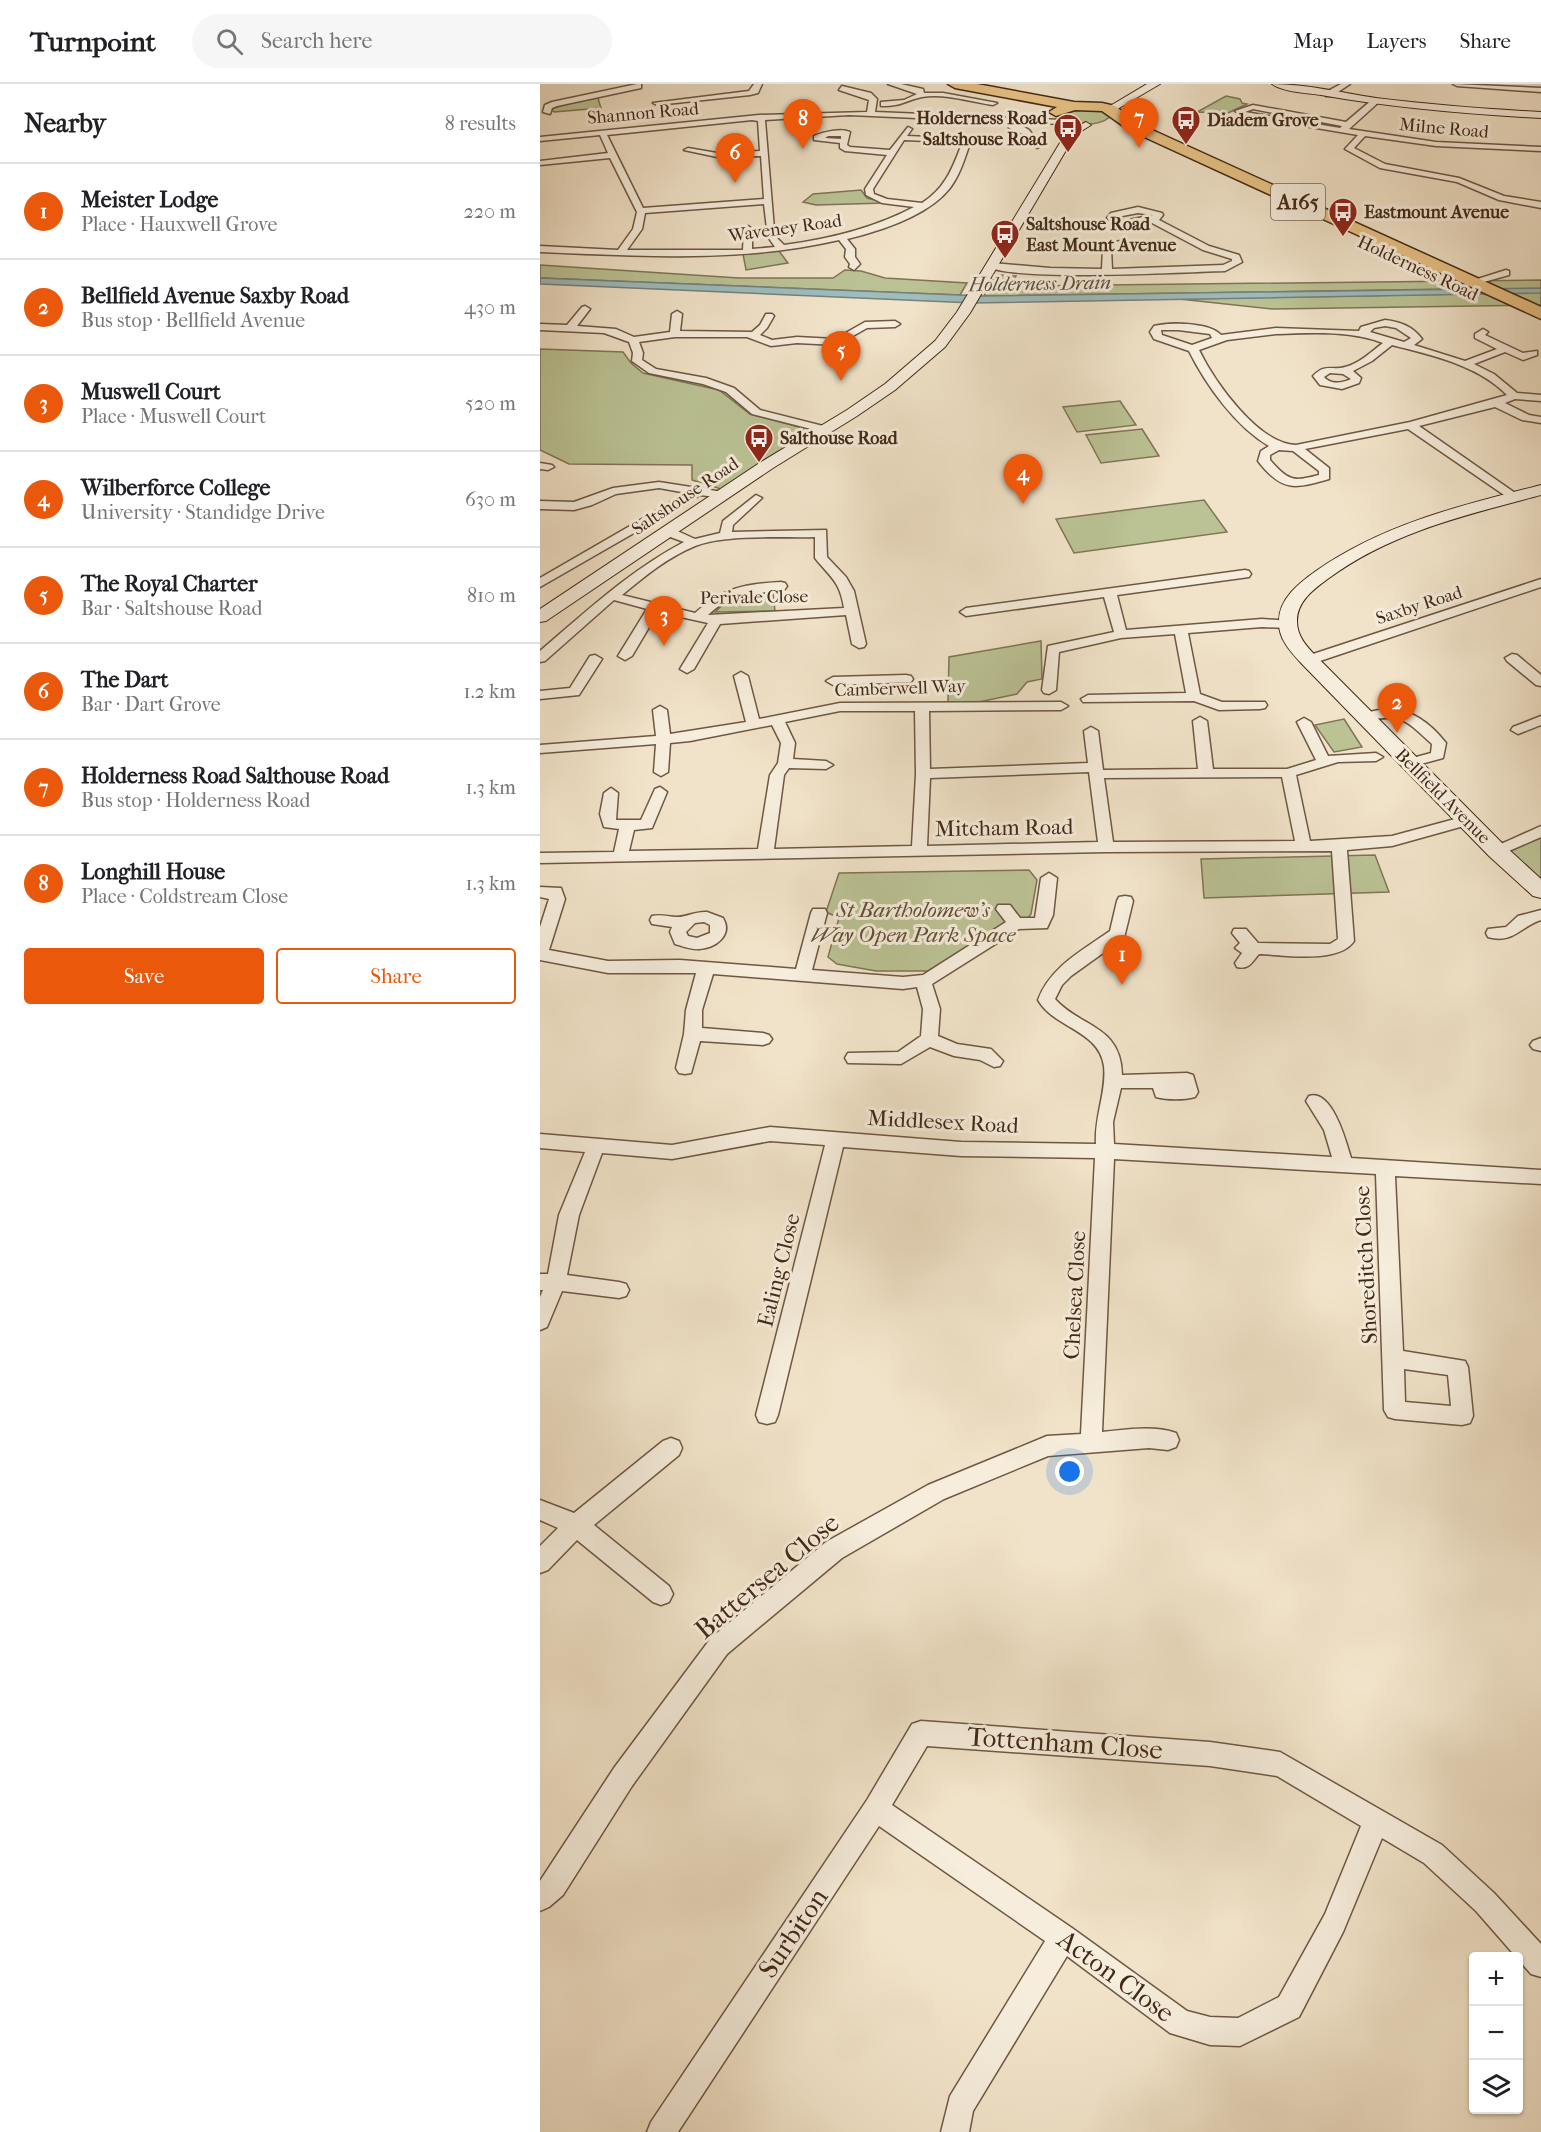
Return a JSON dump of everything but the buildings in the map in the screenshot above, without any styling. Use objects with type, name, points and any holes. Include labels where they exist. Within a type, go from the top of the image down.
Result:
[{"type":"highway","name":"A165","points":[[939,84],[1026,102],[1062,121],[1105,121]]},
{"type":"highway","name":"A165","points":[[955,84],[1074,106],[1094,106],[1105,121]]},
{"type":"highway","name":"A165","points":[[1062,121],[1074,106]]},
{"type":"highway","name":"Holderness Road","points":[[1105,121],[1479,290],[1541,314]]},
{"type":"highway","name":"Holderness Road","points":[[1479,290],[1541,325]]},
{"type":"street","points":[[660,111],[750,93],[755,91],[758,84]]},
{"type":"street","points":[[892,84],[911,88],[920,92],[921,95]]},
{"type":"street","points":[[1094,106],[1137,84]]},
{"type":"street","points":[[1105,121],[1155,84]]},
{"type":"street","points":[[1277,84],[1329,94],[1444,110],[1541,115]]},
{"type":"street","points":[[1329,94],[1346,84]]},
{"type":"street","points":[[1457,84],[1541,90]]},
{"type":"street","points":[[547,112],[548,107],[555,104],[639,86]]},
{"type":"street","points":[[844,90],[868,95],[873,99],[872,108],[897,104],[921,95],[943,95],[993,103]]},
{"type":"street","points":[[651,95],[667,127]]},
{"type":"street","points":[[540,101],[555,104]]},
{"type":"street","name":"Milne Road","points":[[1376,101],[1347,128],[1298,125],[1239,111],[1253,107],[1347,128],[1362,135],[1436,144],[1541,150]]},
{"type":"street","name":"Shannon Road","points":[[540,139],[872,108],[917,115],[1062,121]]},
{"type":"street","points":[[917,115],[869,189],[870,195],[885,201],[923,206]]},
{"type":"street","points":[[759,117],[772,237],[782,249]]},
{"type":"street","points":[[1010,120],[1012,126],[1026,132],[1038,144]]},
{"type":"street","name":"Saltshouse Road","points":[[540,617],[723,495],[827,430],[890,387],[940,344],[963,313],[992,266],[1062,121]]},
{"type":"street","points":[[602,132],[640,211],[641,219],[638,230],[621,253]]},
{"type":"street","points":[[1362,135],[1349,149],[1383,166],[1459,180],[1503,198],[1541,205]]},
{"type":"street","points":[[846,136],[843,146],[848,149],[892,153]]},
{"type":"street","name":"Waveney Road","points":[[540,249],[700,255],[747,252],[782,249],[841,237],[882,225],[923,206],[942,192],[955,176],[965,146],[964,143],[951,140],[902,138]]},
{"type":"street","points":[[688,150],[717,155],[764,153]]},
{"type":"street","points":[[540,163],[612,155]]},
{"type":"street","points":[[640,211],[769,201]]},
{"type":"street","points":[[992,266],[1027,271],[1107,270],[1225,268],[1237,262],[1236,257],[1206,248],[1153,220]]},
{"type":"street","points":[[747,252],[748,229]]},
{"type":"street","points":[[841,237],[851,249],[850,257],[855,264],[854,267]]},
{"type":"street","points":[[1107,270],[1107,248],[1113,244],[1133,245]]},
{"type":"street","points":[[1479,290],[1506,273]]},
{"type":"street","points":[[570,328],[585,307]]},
{"type":"street","points":[[675,334],[677,313]]},
{"type":"street","points":[[755,334],[765,326],[769,315]]},
{"type":"street","points":[[853,320],[865,325],[895,324]]},
{"type":"street","points":[[1365,334],[1364,329],[1371,325],[1390,323],[1414,335],[1417,339],[1407,345]]},
{"type":"street","points":[[540,327],[616,332],[633,340],[675,334],[755,334],[771,343],[797,340],[837,348],[865,325]]},
{"type":"street","points":[[1193,349],[1158,337],[1155,332],[1157,328],[1166,326],[1196,329],[1213,332],[1217,337]]},
{"type":"street","points":[[1193,349],[1217,337],[1288,331],[1365,334],[1465,364],[1508,388],[1514,396]]},
{"type":"street","points":[[1483,332],[1478,336],[1523,357],[1533,353]]},
{"type":"street","points":[[633,340],[638,353],[637,361],[653,371],[706,381],[730,390],[756,412],[827,430]]},
{"type":"street","points":[[1346,371],[1368,359],[1390,342]]},
{"type":"street","points":[[1465,364],[1505,348]]},
{"type":"street","points":[[1193,349],[1198,362],[1220,391],[1254,429],[1277,446],[1296,448],[1410,425],[1496,403],[1514,396],[1541,398]]},
{"type":"street","points":[[1496,403],[1526,418],[1541,420]]},
{"type":"street","points":[[1410,425],[1514,497]]},
{"type":"street","points":[[1277,446],[1265,453],[1264,461],[1283,482],[1294,485],[1325,477],[1325,470],[1296,448]]},
{"type":"street","points":[[540,505],[581,504],[613,491],[638,486],[659,485],[723,495]]},
{"type":"street","points":[[1049,690],[1053,650],[1121,634],[1181,628],[1287,624],[1294,601],[1303,590],[1361,551],[1407,529],[1541,490]]},
{"type":"street","name":"Saltshouse Road","points":[[540,583],[698,491]]},
{"type":"street","points":[[726,536],[727,524],[756,498]]},
{"type":"street","points":[[669,532],[687,538],[692,543]]},
{"type":"street","points":[[540,658],[654,563],[692,543],[726,536],[822,533],[821,558],[842,580],[848,591],[859,644]]},
{"type":"street","points":[[572,565],[601,575]]},
{"type":"street","points":[[966,612],[1245,574]]},
{"type":"street","name":"Saxby Road","points":[[1309,660],[1541,584]]},
{"type":"street","points":[[698,617],[718,598],[745,588],[781,586]]},
{"type":"street","points":[[1110,594],[1121,634]]},
{"type":"street","name":"Perivale Close","points":[[612,596],[654,608],[716,620],[851,611]]},
{"type":"street","points":[[625,656],[654,608]]},
{"type":"street","points":[[687,669],[716,620]]},
{"type":"street","name":"Bellfield Avenue","points":[[1287,624],[1296,645],[1329,682],[1466,821],[1541,891]]},
{"type":"street","points":[[1181,628],[1194,697]]},
{"type":"street","points":[[1512,658],[1541,682]]},
{"type":"street","points":[[540,695],[574,692],[595,659]]},
{"type":"street","points":[[741,676],[754,725]]},
{"type":"street","points":[[840,707],[838,681],[906,679]]},
{"type":"street","points":[[1088,699],[1194,697],[1206,699],[1219,706],[1260,705]]},
{"type":"street","name":"Camberwell Way","points":[[540,749],[690,737],[777,722],[840,707],[922,707],[1025,702],[1062,706]]},
{"type":"street","points":[[919,851],[923,774],[922,707]]},
{"type":"street","points":[[658,768],[663,739],[660,710]]},
{"type":"street","points":[[1359,712],[1398,711],[1415,721],[1439,743],[1438,754],[1410,763]]},
{"type":"street","points":[[1518,730],[1541,720]]},
{"type":"street","points":[[1200,721],[1206,774]]},
{"type":"street","points":[[765,855],[779,775],[788,744],[777,722]]},
{"type":"street","points":[[1304,722],[1324,762]]},
{"type":"street","points":[[1091,731],[1106,847]]},
{"type":"street","points":[[923,774],[1096,770],[1288,774],[1337,758],[1376,757]]},
{"type":"street","points":[[779,775],[826,765]]},
{"type":"street","points":[[1288,774],[1303,845]]},
{"type":"street","points":[[611,793],[607,814],[609,824],[647,825],[660,792]]},
{"type":"street","name":"Mitcham Road","points":[[540,858],[1106,847],[1339,846],[1392,841],[1466,821]]},
{"type":"street","points":[[620,857],[627,825]]},
{"type":"street","points":[[1497,851],[1541,831]]},
{"type":"street","points":[[1245,948],[1333,950],[1346,941],[1339,846]]},
{"type":"street","points":[[540,892],[555,892],[557,899],[540,953],[608,968],[680,966],[903,983],[927,980],[1016,923],[1041,924],[1045,915],[1048,878]]},
{"type":"street","points":[[1125,901],[1118,934],[1066,972],[1048,990],[1046,1000],[1053,1010],[1099,1038],[1114,1062],[1114,1082],[1161,1081]]},
{"type":"street","points":[[1004,909],[1016,923]]},
{"type":"street","points":[[802,974],[819,913]]},
{"type":"street","points":[[1494,933],[1510,932],[1524,920],[1541,915]]},
{"type":"street","points":[[658,920],[683,923],[694,918],[707,917],[717,922],[719,927],[717,936],[712,940],[691,944],[678,936],[683,923]]},
{"type":"street","points":[[680,966],[691,944]]},
{"type":"street","points":[[685,1068],[693,1034],[694,1010],[706,968]]},
{"type":"street","points":[[854,1058],[901,1058],[929,1039],[933,1011],[928,990],[922,981]]},
{"type":"street","points":[[693,1034],[763,1039]]},
{"type":"street","points":[[929,1039],[954,1050],[985,1054],[994,1061]]},
{"type":"street","name":"Chelsea Close","points":[[1091,1442],[1106,1151],[1105,1120],[1114,1082]]},
{"type":"street","points":[[1315,1101],[1333,1128],[1344,1165]]},
{"type":"street","name":"Middlesex Road","points":[[540,1141],[672,1152],[770,1134],[961,1149],[1106,1151],[1541,1178]]},
{"type":"street","name":"Ealing Close","points":[[767,1415],[836,1138]]},
{"type":"street","points":[[540,1321],[548,1282],[569,1215],[596,1146]]},
{"type":"street","name":"Shoreditch Close","points":[[1385,1169],[1393,1359]]},
{"type":"street","points":[[548,1282],[619,1290]]},
{"type":"street","name":"Battersea Close","points":[[540,1898],[554,1886],[622,1777],[719,1646],[834,1550],[936,1492],[1047,1446],[1149,1438],[1168,1440]]},
{"type":"street","points":[[540,1562],[576,1526],[671,1448]]},
{"type":"street","points":[[540,1510],[576,1526],[661,1594]]},
{"type":"street","name":"Tottenham Close","points":[[921,1733],[1210,1754],[1280,1764],[1376,1821]]},
{"type":"street","name":"Surbiton","points":[[661,2132],[876,1809],[921,1733]]},
{"type":"street","name":"Acton Close","points":[[876,1809],[1063,1937],[1180,2023],[1210,2031],[1239,2032],[1289,2007],[1334,1923],[1376,1821]]},
{"type":"street","points":[[1376,1821],[1433,1854],[1485,1902],[1541,1964]]},
{"type":"street","points":[[955,2132],[960,2106],[1063,1937]]},
{"type":"green space","points":[[597,95],[601,108],[554,112],[551,109]]},
{"type":"green space","points":[[1226,96],[1240,99],[1242,103],[1247,104],[1228,113],[1197,112]]},
{"type":"green space","points":[[1104,109],[1111,114],[1110,117],[1098,123],[1076,124],[1058,116],[1065,110]]},
{"type":"green space","points":[[861,190],[867,198],[886,203],[816,205],[803,202],[813,194]]},
{"type":"green space","points":[[779,251],[788,263],[746,270],[743,254]]},
{"type":"green space","points":[[540,265],[739,278],[833,278],[845,270],[861,271],[885,278],[967,283],[960,295],[540,278]]},
{"type":"green space","points":[[996,275],[1016,276],[1012,284],[1007,284],[1007,286],[1541,280],[1541,305],[1273,309],[1179,299],[1461,294],[1451,289],[984,296]]},
{"type":"green space","points":[[540,349],[623,352],[643,373],[719,390],[750,414],[803,428],[806,437],[721,489],[692,480],[692,465],[569,464],[540,450]]},
{"type":"green space","points":[[1120,401],[1136,425],[1077,432],[1063,407]]},
{"type":"green space","points":[[1142,429],[1159,456],[1101,463],[1086,435]]},
{"type":"green space","points":[[1204,500],[1227,532],[1074,553],[1056,519]]},
{"type":"green space","points":[[773,593],[775,611],[715,612],[727,602],[740,597]]},
{"type":"green space","points":[[1041,641],[1042,679],[1027,682],[1017,694],[979,702],[948,702],[949,657]]},
{"type":"green space","points":[[1344,719],[1362,747],[1334,752],[1315,725]]},
{"type":"green space","points":[[1541,833],[1541,890],[1495,844]]},
{"type":"green space","points":[[1375,855],[1389,892],[1204,898],[1201,859]]},
{"type":"green space","name":"St Bartholomew's Way Open Park Space","points":[[1029,870],[1037,880],[1031,914],[1028,918],[1021,918],[1000,926],[928,971],[876,971],[837,964],[828,957],[839,918],[826,912],[839,873]]},
{"type":"water","points":[[540,278],[984,296],[1541,288],[1541,293],[973,303],[540,284]]},
{"type":"place","name":"Diadem Grove","points":[[1186,146]]},
{"type":"place","name":"Holderness Road Salthouse Road","points":[[1139,148]]},
{"type":"place","name":"Longhill House","points":[[803,149]]},
{"type":"place","name":"Holderness Road Saltshouse Road","points":[[1068,154]]},
{"type":"place","name":"The Dart","points":[[735,183]]},
{"type":"place","name":"Eastmount Avenue","points":[[1343,238]]},
{"type":"place","name":"Saltshouse Road East Mount Avenue","points":[[1005,260]]},
{"type":"place","name":"The Royal Charter","points":[[841,381]]},
{"type":"place","name":"Salthouse Road","points":[[759,464]]},
{"type":"place","name":"Wilberforce College","points":[[1023,504]]},
{"type":"place","name":"Muswell Court","points":[[664,646]]},
{"type":"place","name":"Bellfield Avenue Saxby Road","points":[[1397,733]]},
{"type":"place","name":"Meister Lodge","points":[[1122,985]]},
{"type":"water label","name":"Holderness Drain","points":[[1040,283]]}]
